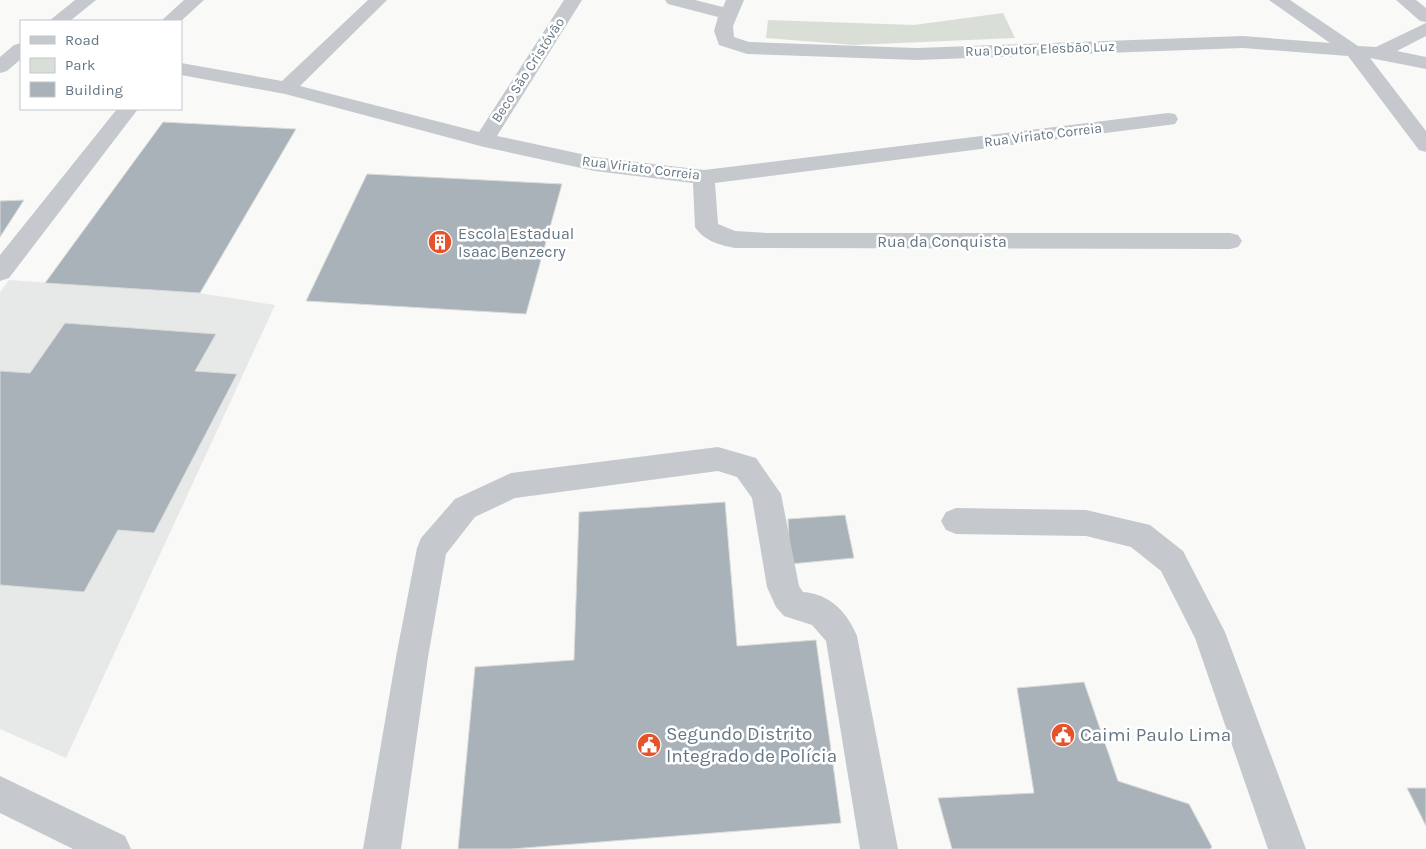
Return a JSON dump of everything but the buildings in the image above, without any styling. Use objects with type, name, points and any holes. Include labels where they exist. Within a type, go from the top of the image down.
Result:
[{"type":"street","points":[[59,20],[87,0]]},
{"type":"street","points":[[171,20],[195,0]]},
{"type":"street","points":[[286,88],[378,0]]},
{"type":"street","name":"Beco São Cristóvão","points":[[484,140],[573,0]]},
{"type":"street","points":[[674,0],[732,7]]},
{"type":"street","points":[[1278,0],[1355,52],[1426,145]]},
{"type":"street","points":[[1406,0],[1426,17]]},
{"type":"street","name":"Rua Doutor Elesbão Luz","points":[[732,7],[723,27],[722,35],[726,41],[747,48],[917,54],[1242,42],[1379,53],[1426,63]]},
{"type":"street","points":[[1379,53],[1426,28]]},
{"type":"street","points":[[0,67],[20,51]]},
{"type":"street","name":"Rua Viriato Correia","points":[[182,69],[286,88],[484,140],[595,164],[704,176],[1168,119]]},
{"type":"street","points":[[0,272],[127,110]]},
{"type":"street","name":"Rua da Conquista","points":[[704,176],[707,227],[714,234],[730,239],[766,242],[1230,241]]},
{"type":"street","points":[[382,849],[412,657],[432,548],[465,508],[511,486],[718,459],[746,467],[766,494],[783,587],[789,601],[800,609],[818,610],[830,619],[841,636],[879,849]]},
{"type":"street","points":[[956,521],[1086,523],[1139,535],[1172,561],[1209,632],[1287,849]]},
{"type":"street","points":[[0,794],[108,848]]},
{"type":"shaded area","points":[[9,280],[199,293],[275,305],[66,758],[0,729],[0,292]]},
{"type":"green space","points":[[1003,13],[1015,38],[854,45],[766,38],[768,20],[914,25]]},
{"type":"place","name":"Escola Estadual Isaac Benzecry","points":[[440,242]]},
{"type":"place","name":"Caimi Paulo Lima","points":[[1063,735]]},
{"type":"place","name":"Segundo Distrito Integrado de Polícia","points":[[649,745]]}]
